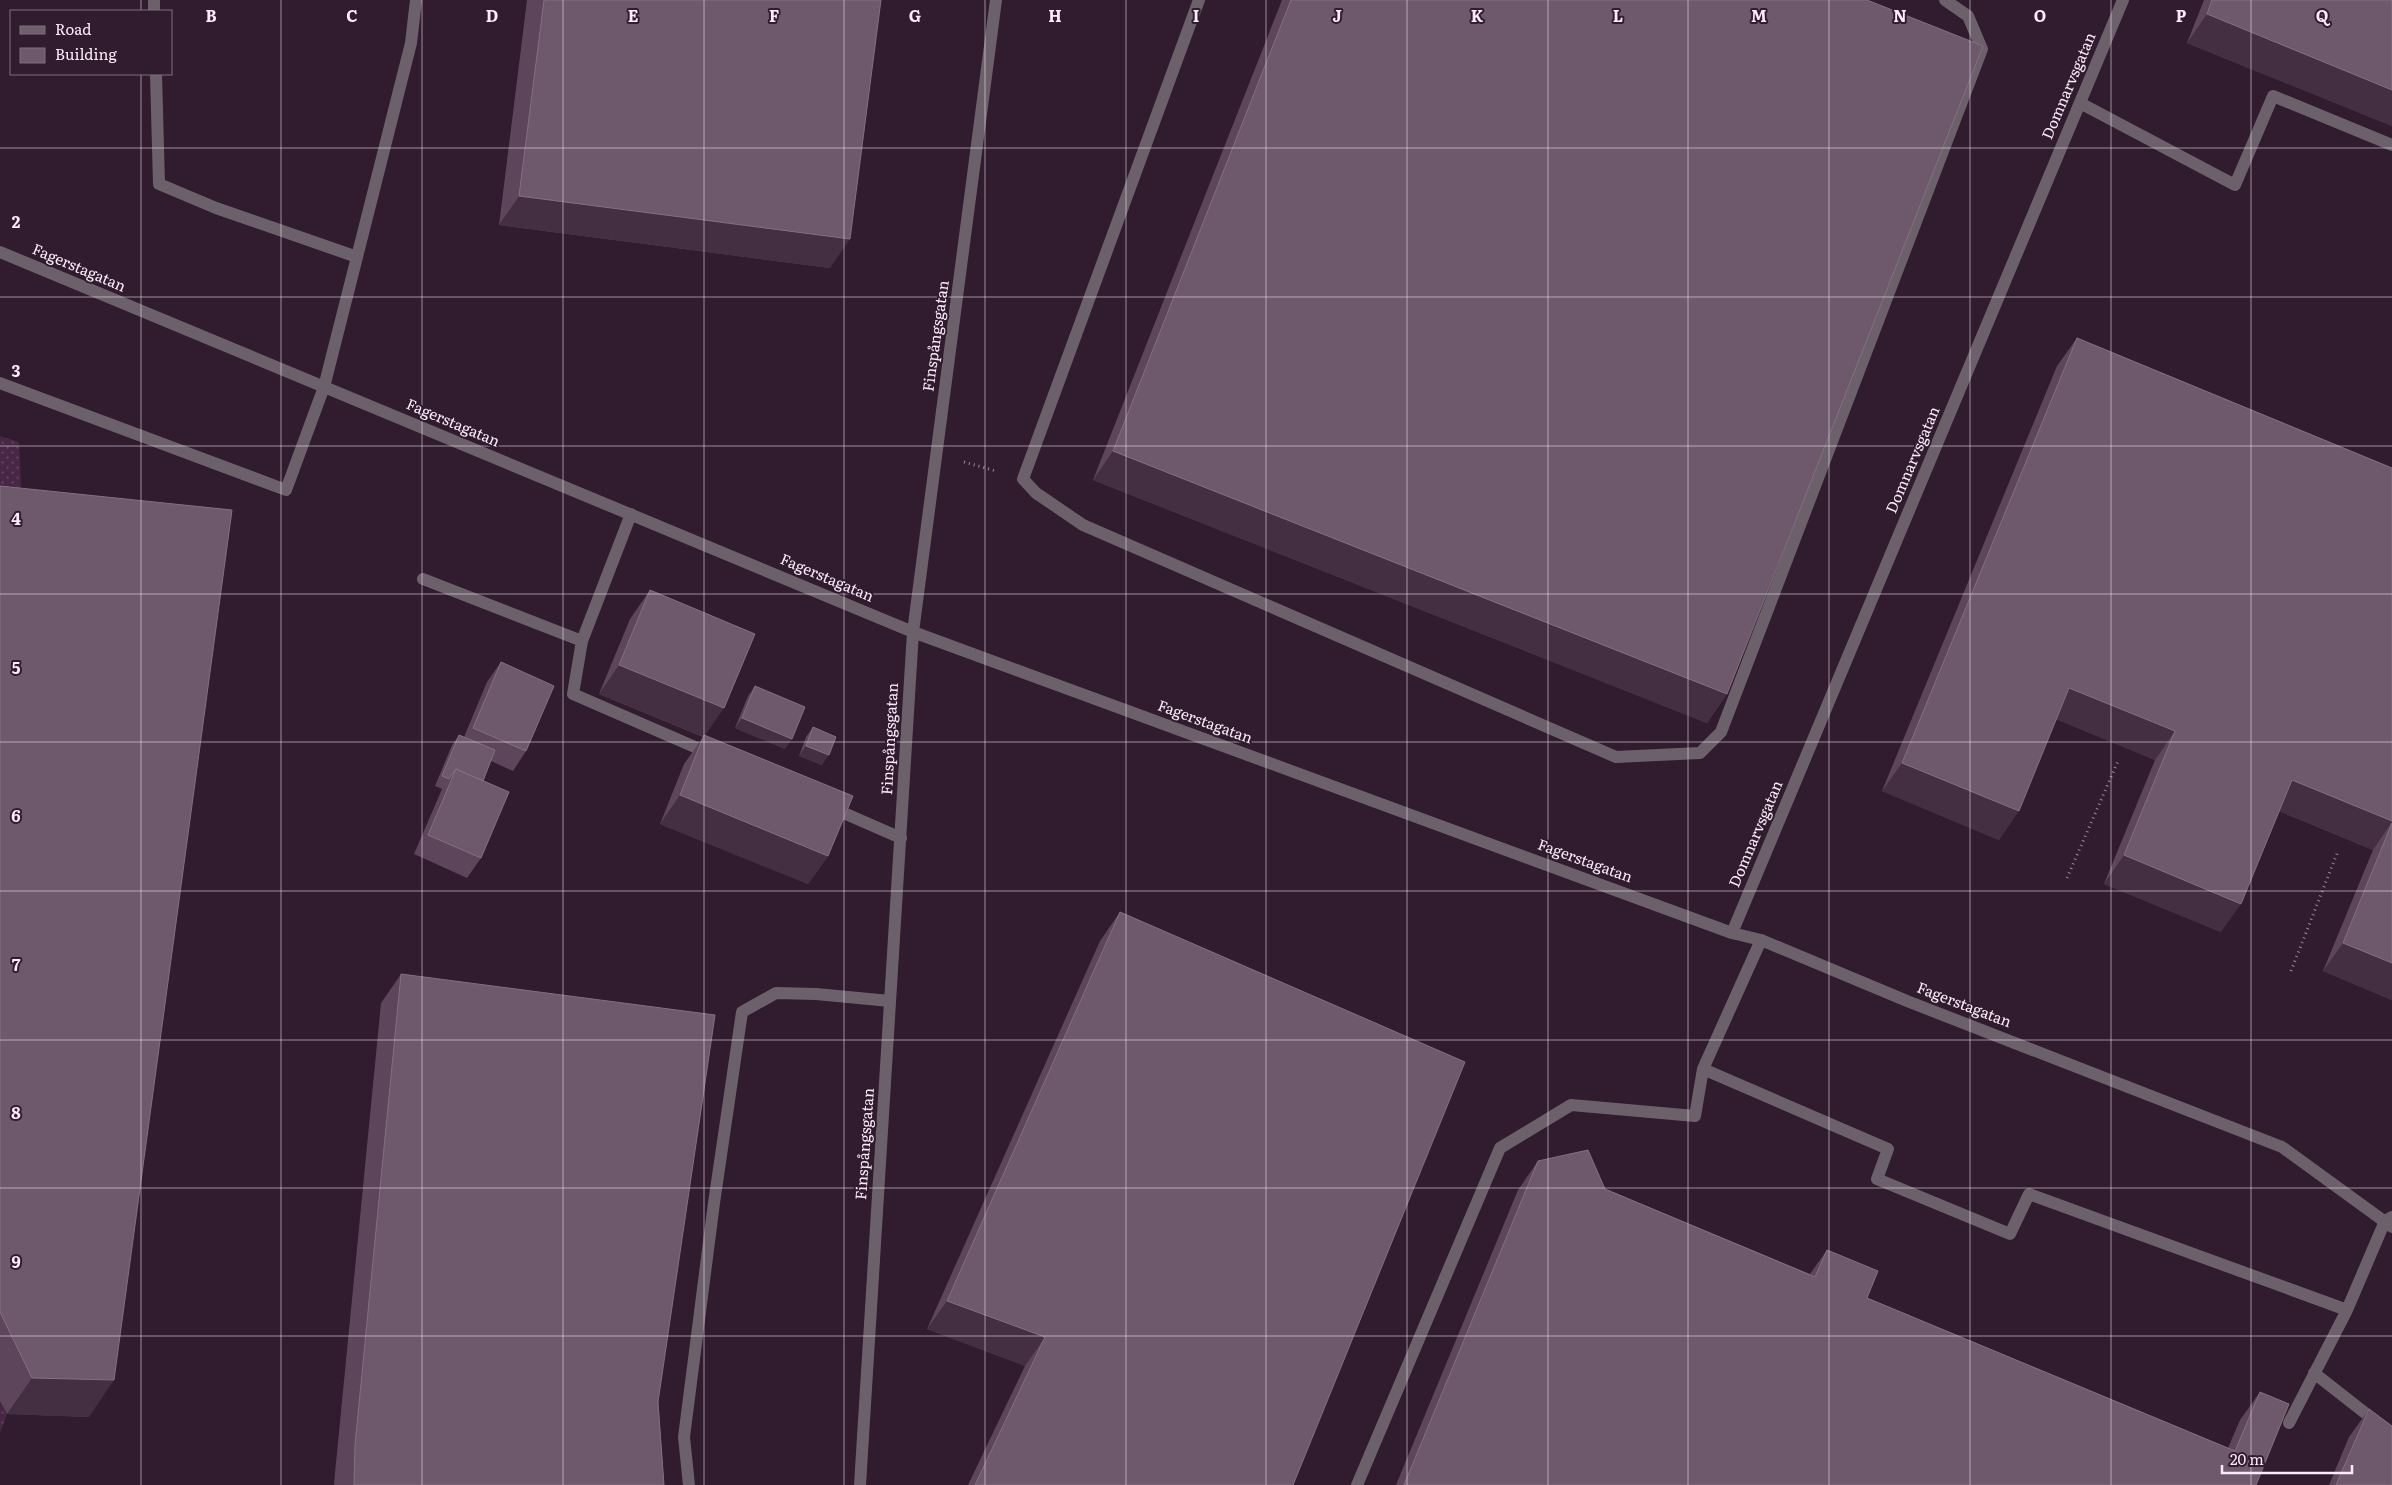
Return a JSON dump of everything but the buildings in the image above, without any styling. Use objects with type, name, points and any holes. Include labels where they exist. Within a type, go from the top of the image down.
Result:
[{"type":"street","points":[[0,383],[286,490],[324,387],[411,43],[416,0]]},
{"type":"street","name":"Finspångsgatan","points":[[860,1485],[913,632],[996,0]]},
{"type":"street","points":[[1199,0],[1023,479],[1036,493],[1083,525],[1616,757],[1700,753],[1721,732],[1982,49],[1968,16],[1945,0]]},
{"type":"street","name":"Domnarvsgatan","points":[[1732,933],[2123,0]]},
{"type":"street","points":[[156,75],[159,184],[216,208],[357,257]]},
{"type":"street","points":[[2080,103],[2235,185],[2273,96],[2392,145]]},
{"type":"street","name":"Fagerstagatan","points":[[0,252],[913,632],[1732,933],[1761,940],[1907,1001],[2282,1147],[2390,1222]]},
{"type":"street","points":[[631,514],[582,641],[574,694],[719,758]]},
{"type":"street","points":[[423,579],[582,641]]},
{"type":"street","points":[[819,802],[901,838]]},
{"type":"street","points":[[1357,1485],[1500,1148],[1571,1105],[1695,1116],[1703,1069],[1761,940]]},
{"type":"street","points":[[688,1485],[684,1437],[714,1204],[742,1012],[776,993],[816,994],[890,1001]]},
{"type":"street","points":[[1703,1069],[1888,1149],[1877,1179],[2010,1234],[2029,1194],[2347,1310]]},
{"type":"street","points":[[2289,1423],[2390,1222]]},
{"type":"street","points":[[2314,1373],[2392,1434]]},
{"type":"path","points":[[936,455],[1023,479]]},
{"type":"path","points":[[2067,878],[2118,761]]},
{"type":"path","points":[[2291,971],[2338,851]]},
{"type":"shaded area","points":[[0,436],[19,442],[23,527],[0,525]]},
{"type":"shaded area","points":[[0,1401],[7,1414],[0,1433]]}]
